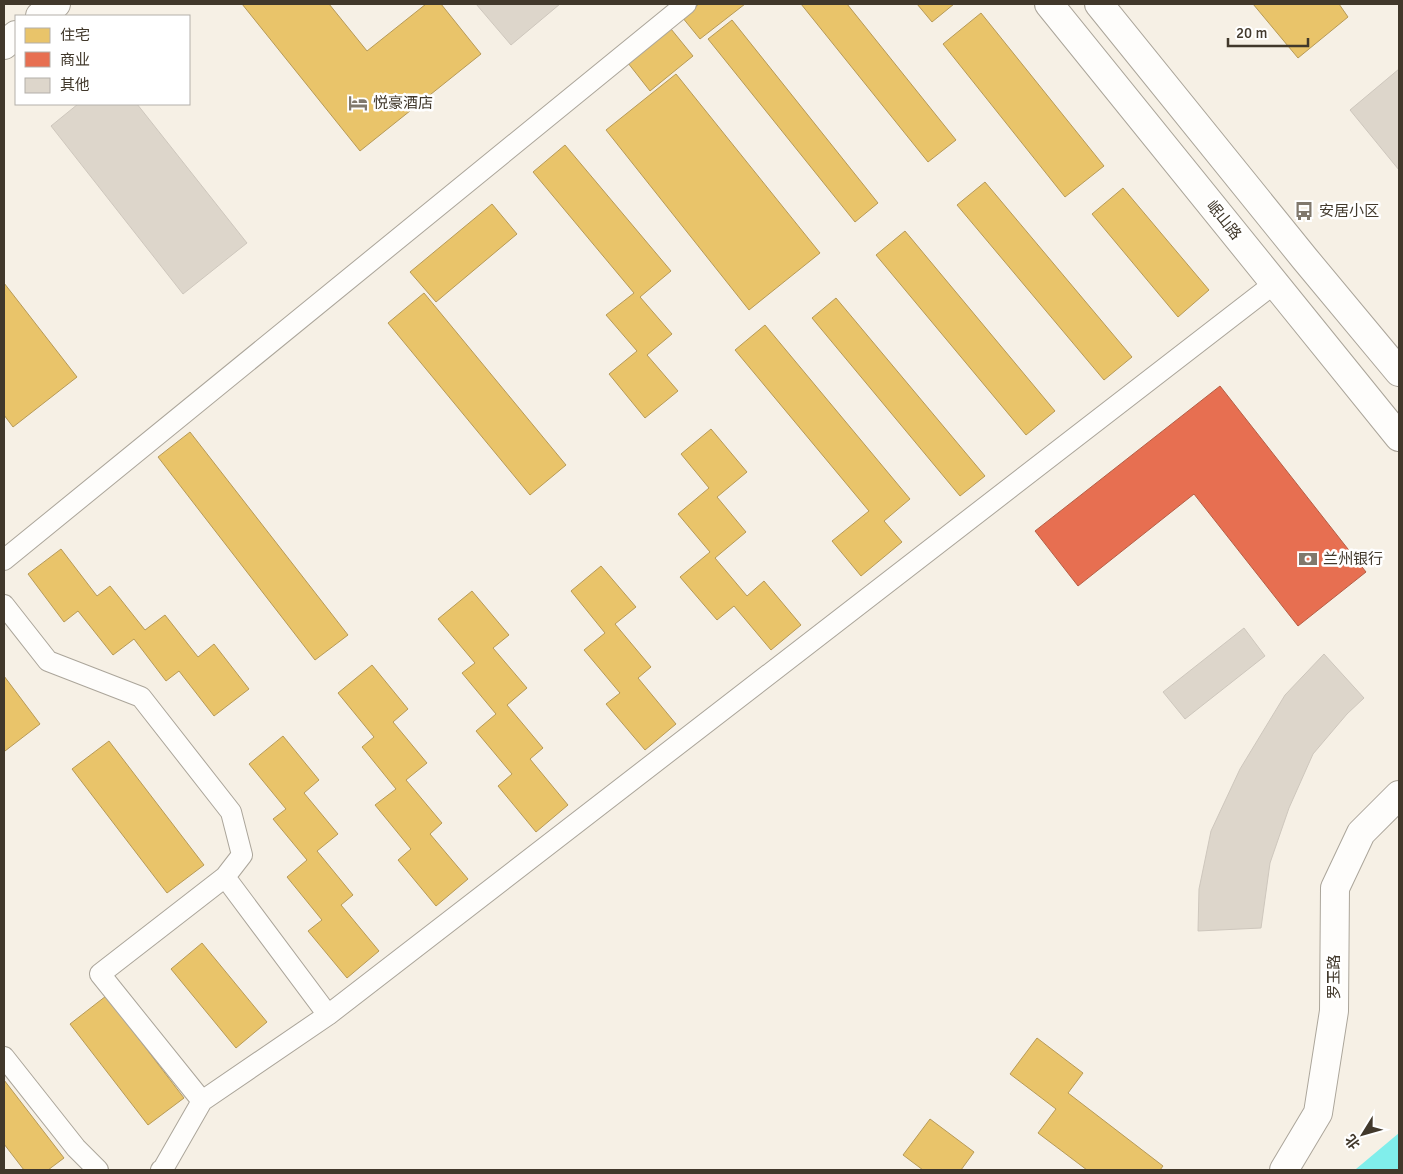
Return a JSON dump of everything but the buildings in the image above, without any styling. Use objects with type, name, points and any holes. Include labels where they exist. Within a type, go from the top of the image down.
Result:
[{"type":"main road","points":[[41,15],[56,4]]},
{"type":"main road","name":"岷山路","points":[[1049,4],[1399,436]]},
{"type":"main road","points":[[1099,4],[1399,372]]},
{"type":"main road","points":[[4,45],[15,36]]},
{"type":"main road","name":"罗玉路","points":[[1284,1170],[1318,1113],[1334,1011],[1335,888],[1360,833],[1399,795]]},
{"type":"street","points":[[4,560],[686,4]]},
{"type":"street","points":[[158,1170],[202,1102],[328,1015],[1275,283]]},
{"type":"street","points":[[4,605],[48,661],[141,696],[231,812],[242,855],[225,878],[100,974],[202,1102]]},
{"type":"street","points":[[225,878],[328,1015]]},
{"type":"street","points":[[4,1057],[76,1148],[98,1170]]},
{"type":"water","points":[[1399,1133],[1399,1170],[1355,1170],[1356,1169]]},
{"type":"place","name":"悦豪酒店","points":[[358,103]]},
{"type":"place","name":"安居小区","points":[[1304,211]]},
{"type":"place","name":"兰州银行","points":[[1308,559]]}]
